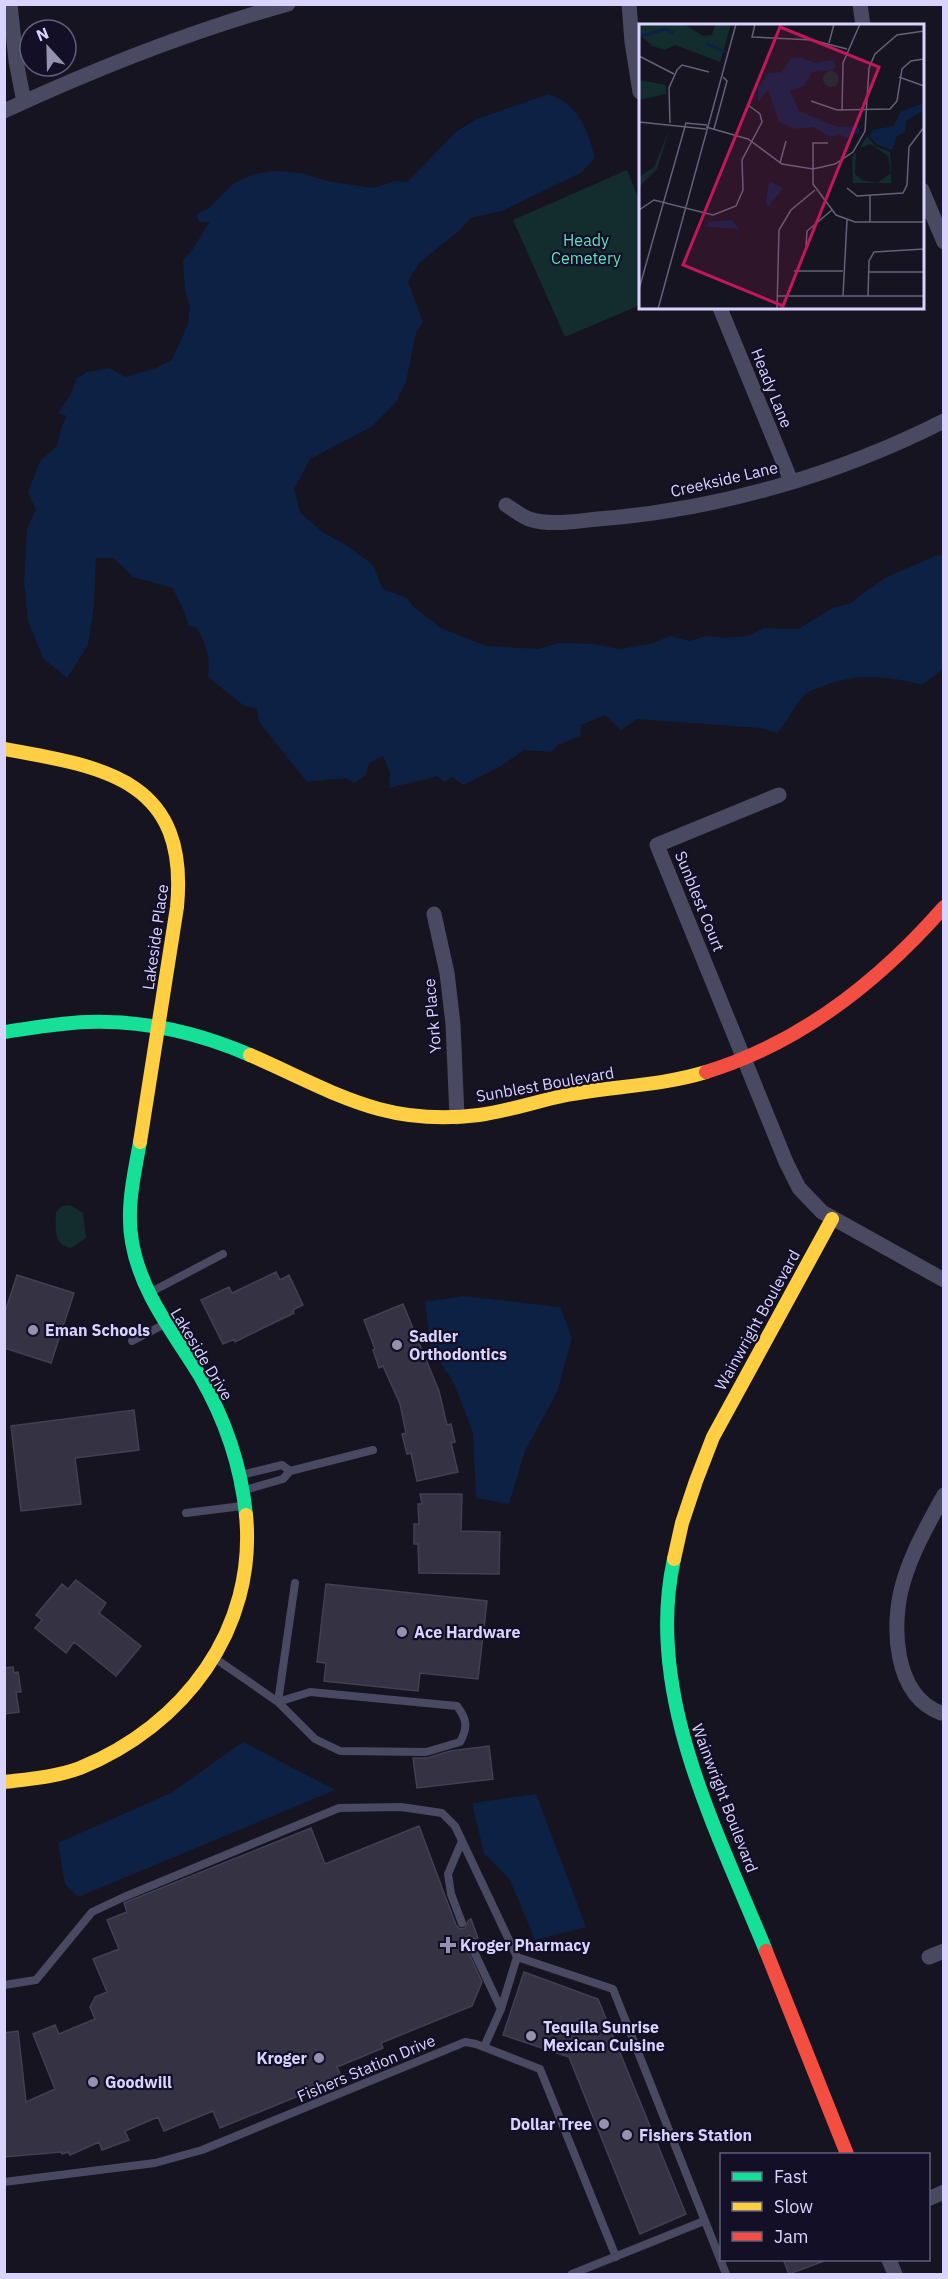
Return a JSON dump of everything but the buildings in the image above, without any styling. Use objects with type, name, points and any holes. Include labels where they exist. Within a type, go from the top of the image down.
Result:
[{"type":"street","points":[[10,4],[16,61],[24,102]]},
{"type":"street","points":[[4,111],[235,12],[288,4]]},
{"type":"street","points":[[629,4],[634,61],[639,87]]},
{"type":"street","points":[[860,4],[863,24]]},
{"type":"street","points":[[924,195],[944,242]]},
{"type":"street","name":"Heady Lane","points":[[720,309],[791,481]]},
{"type":"street","name":"Creekside Lane","points":[[506,505],[527,519],[545,523],[614,518],[700,505],[791,481],[869,454],[944,421]]},
{"type":"street","name":"Lakeside Place","points":[[4,749],[87,765],[108,772],[133,785],[145,795],[166,823],[176,852],[179,888],[159,1027]]},
{"type":"street","name":"Sunblest Court","points":[[746,1059],[657,845],[779,795]]},
{"type":"street","name":"Sunblest Boulevard","points":[[4,1032],[111,1022],[159,1027],[215,1042],[245,1053],[337,1096],[373,1108],[407,1115],[457,1117],[494,1113],[577,1094],[682,1079],[746,1059],[808,1024],[857,991],[910,945],[944,907]]},
{"type":"street","name":"York Place","points":[[434,914],[447,973],[453,1024],[457,1117]]},
{"type":"street","name":"Lakeside Drive","points":[[4,1782],[79,1768],[123,1748],[166,1718],[193,1691],[215,1658],[234,1618],[243,1588],[249,1545],[247,1506],[228,1436],[203,1381],[147,1294],[133,1251],[130,1220],[131,1189],[159,1027]]},
{"type":"street","points":[[746,1059],[794,1179],[806,1196],[832,1219],[944,1281]]},
{"type":"street","name":"Wainwright Boulevard","points":[[832,1219],[713,1437],[698,1471],[674,1552],[667,1624],[669,1668],[681,1735],[847,2153]]},
{"type":"street","points":[[940,1713],[929,1708],[920,1700],[907,1679],[900,1656],[898,1621],[902,1586],[913,1554],[944,1496]]},
{"type":"street","points":[[930,2198],[944,2192]]},
{"type":"lane","points":[[147,1294],[223,1254]]},
{"type":"lane","points":[[132,1341],[165,1324]]},
{"type":"lane","points":[[244,1490],[283,1479],[290,1471],[373,1450]]},
{"type":"lane","points":[[240,1475],[282,1465],[290,1471]]},
{"type":"lane","points":[[186,1513],[247,1506]]},
{"type":"lane","points":[[278,1702],[295,1583]]},
{"type":"lane","points":[[215,1658],[278,1702],[315,1739],[340,1751],[426,1752],[460,1742],[466,1731],[465,1716],[457,1707],[310,1692],[278,1702]]},
{"type":"lane","points":[[4,1985],[36,1980],[92,1912],[124,1897],[339,1808],[401,1807],[442,1813],[455,1826],[517,1957],[501,2009],[484,2047]]},
{"type":"lane","points":[[462,1841],[448,1874],[451,1893],[462,1923]]},
{"type":"lane","points":[[469,1941],[501,2009]]},
{"type":"lane","points":[[517,1957],[613,1989],[720,2260]]},
{"type":"lane","name":"Fishers Station Drive","points":[[4,2182],[155,2163],[213,2145],[465,2042],[540,2069],[616,2257]]},
{"type":"lane","points":[[572,2274],[704,2221]]},
{"type":"green space","name":"Heady Cemetery","points":[[627,170],[639,200],[639,305],[565,337],[513,220]]},
{"type":"green space","points":[[70,1205],[83,1213],[86,1238],[71,1248],[61,1243],[56,1234],[56,1212],[62,1206]]},
{"type":"water","points":[[549,94],[568,105],[581,120],[595,158],[582,172],[502,211],[470,218],[459,231],[419,263],[408,282],[423,322],[416,333],[406,382],[396,402],[371,427],[310,459],[294,489],[300,512],[321,531],[346,545],[373,565],[383,589],[407,598],[413,606],[441,628],[486,646],[539,649],[558,643],[595,644],[618,649],[651,644],[670,636],[689,641],[707,636],[726,638],[748,636],[764,628],[798,629],[833,608],[851,603],[885,578],[935,556],[943,555],[943,669],[922,685],[871,677],[846,680],[814,689],[804,695],[777,733],[759,728],[637,719],[621,730],[605,715],[581,725],[580,736],[558,745],[551,752],[524,750],[501,766],[463,785],[452,777],[444,782],[438,776],[389,788],[390,773],[383,756],[369,763],[366,775],[354,783],[346,778],[307,782],[259,722],[257,709],[243,705],[208,677],[209,663],[205,646],[197,628],[188,625],[173,588],[133,577],[113,558],[96,558],[94,605],[88,645],[67,678],[43,658],[28,621],[24,582],[27,528],[36,509],[28,493],[40,461],[57,446],[62,425],[67,416],[58,413],[71,394],[76,379],[87,372],[110,368],[125,377],[156,368],[172,360],[188,324],[190,306],[185,291],[183,260],[191,252],[210,222],[199,222],[196,214],[208,209],[234,183],[255,174],[276,171],[301,173],[327,181],[373,188],[396,181],[407,182],[457,131],[477,119]]},
{"type":"water","points":[[463,1296],[560,1307],[572,1338],[557,1392],[525,1451],[509,1504],[476,1498],[473,1432],[453,1381],[431,1349],[425,1302]]},
{"type":"water","points":[[243,1742],[335,1790],[78,1897],[65,1884],[58,1843],[171,1793]]},
{"type":"water","points":[[536,1794],[586,1927],[535,1940],[510,1880],[484,1853],[472,1803]]},
{"type":"traffic: fast","points":[[4,1032],[77,1023],[129,1023],[191,1034],[250,1055]]},
{"type":"traffic: fast","points":[[140,1142],[130,1217],[136,1261],[151,1296],[200,1376],[217,1409],[236,1461],[246,1515]]},
{"type":"traffic: fast","points":[[674,1559],[667,1610],[669,1660],[677,1710],[690,1760],[707,1809],[766,1951]]},
{"type":"traffic: slow","points":[[4,749],[76,763],[107,773],[133,787],[154,806],[169,831],[177,864],[177,907],[140,1142]]},
{"type":"traffic: slow","points":[[250,1055],[360,1103],[414,1116],[479,1115],[567,1095],[654,1083],[706,1072]]},
{"type":"traffic: slow","points":[[674,1559],[682,1523],[713,1437],[832,1219]]},
{"type":"traffic: slow","points":[[4,1782],[52,1776],[80,1768],[117,1750],[151,1727],[181,1700],[206,1669],[226,1634],[239,1597],[246,1557],[246,1515]]},
{"type":"traffic: jam","points":[[706,1072],[741,1060],[806,1027],[865,984],[893,960],[944,907]]},
{"type":"traffic: jam","points":[[766,1951],[847,2153]]},
{"type":"place","name":"Eman Schools","points":[[33,1330]]},
{"type":"place","name":"Sadler Orthodontics","points":[[397,1345]]},
{"type":"place","name":"Ace Hardware","points":[[402,1632]]},
{"type":"place","name":"Kroger Pharmacy","points":[[448,1945]]},
{"type":"place","name":"Tequila Sunrise Mexican Cuisine","points":[[531,2036]]},
{"type":"place","name":"Kroger","points":[[319,2058]]},
{"type":"place","name":"Goodwill","points":[[93,2082]]},
{"type":"place","name":"Dollar Tree","points":[[604,2124]]},
{"type":"place","name":"Fishers Station","points":[[627,2135]]}]
